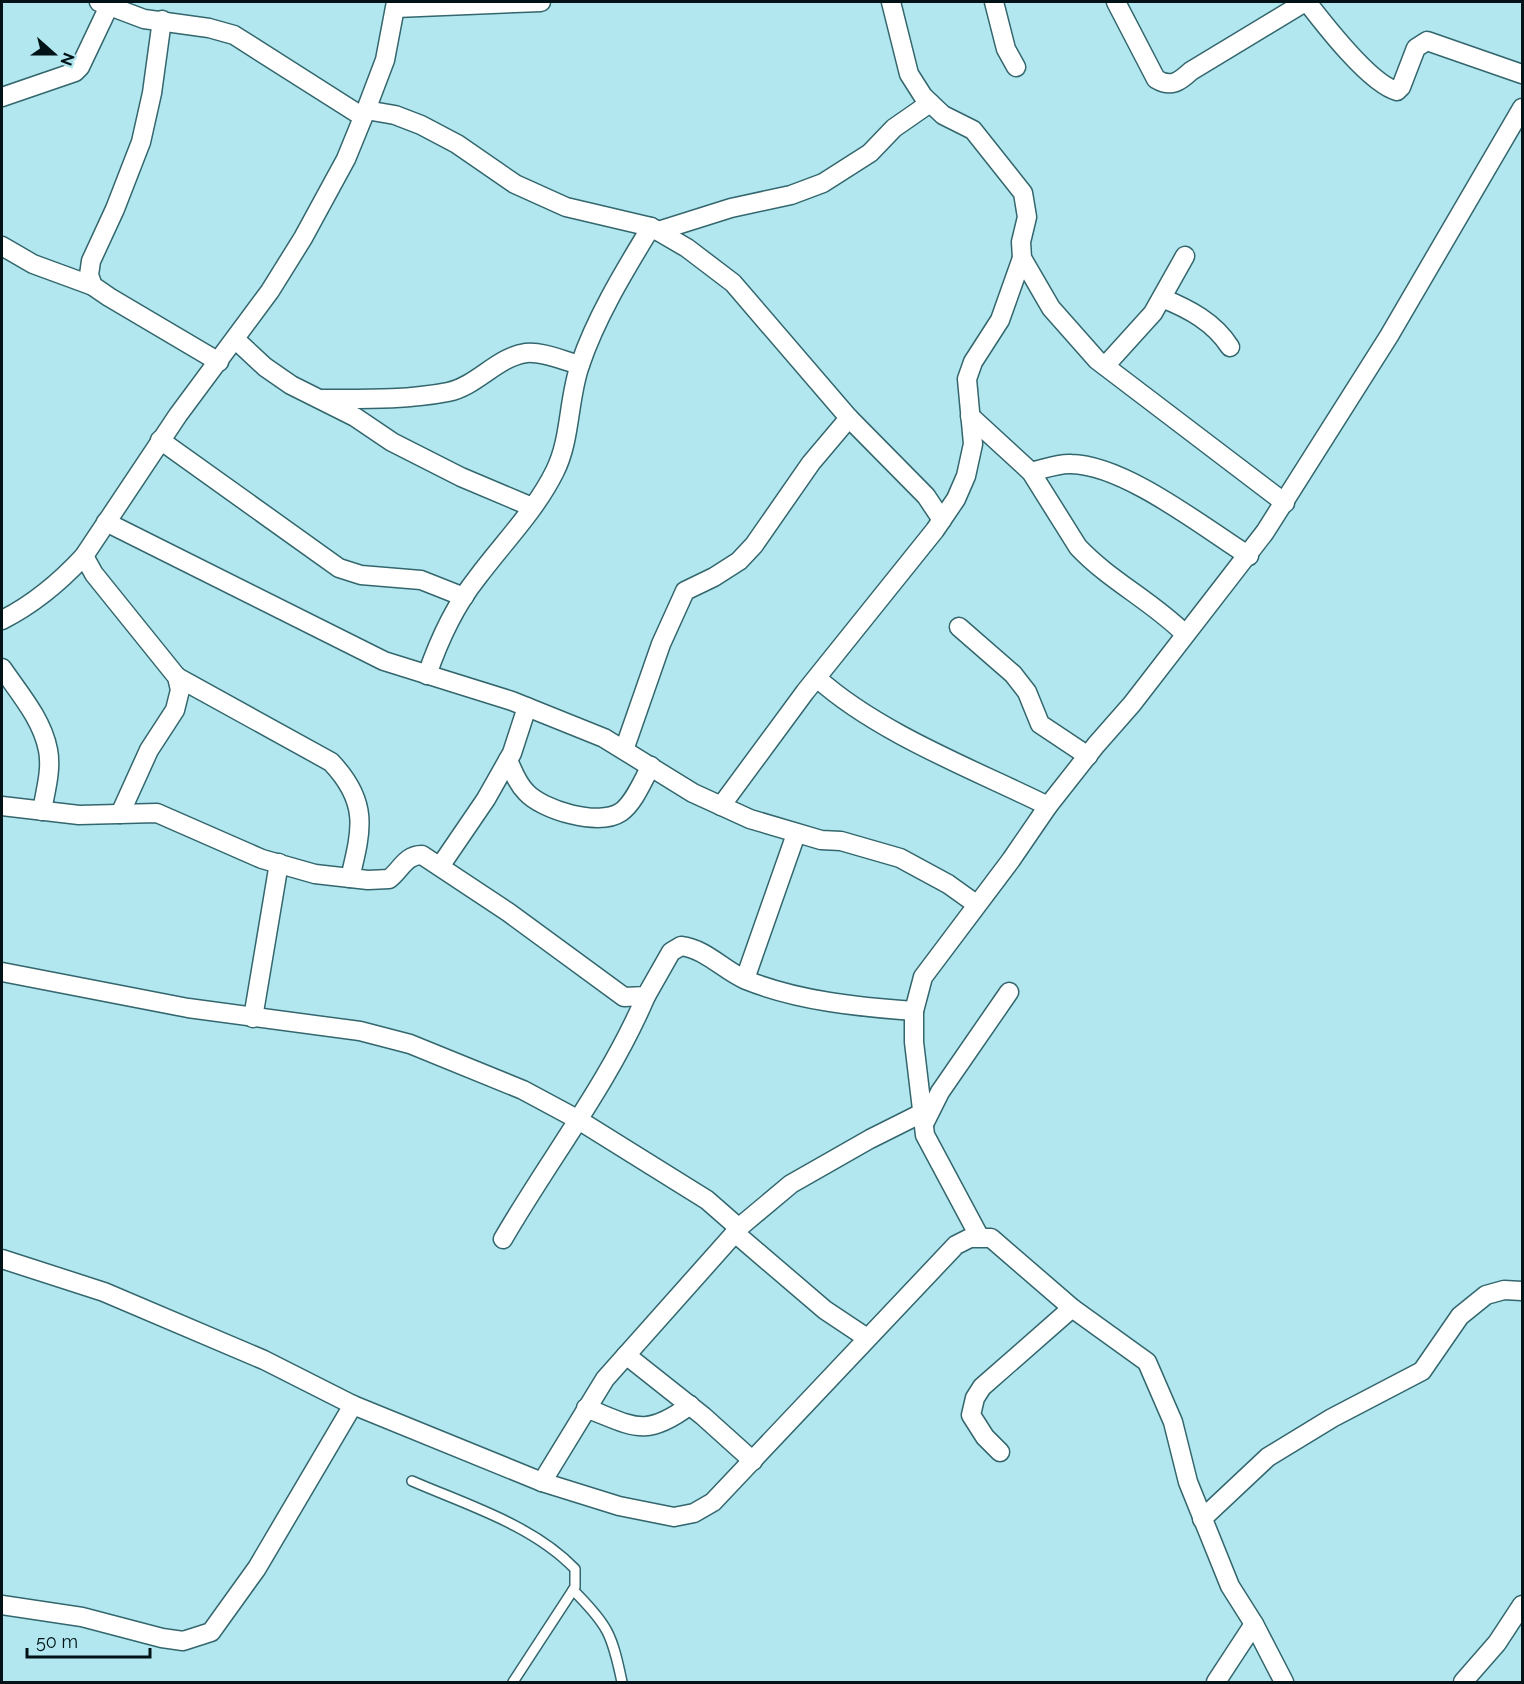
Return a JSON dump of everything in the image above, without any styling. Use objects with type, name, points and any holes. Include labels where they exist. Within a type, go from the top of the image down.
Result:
[{"type":"street","points":[[2,620],[39,598],[65,577],[84,556],[160,440],[236,340],[303,238],[346,159],[365,113],[385,60],[396,5],[541,2]]},
{"type":"street","points":[[721,806],[817,678],[889,591],[942,520],[966,476],[973,444],[967,379],[973,362],[1000,320],[1022,258],[1021,242],[1027,217],[1023,193],[973,130],[943,115],[930,103],[909,74],[891,2]]},
{"type":"street","points":[[994,2],[1006,49],[1016,67]]},
{"type":"street","points":[[1116,2],[1156,78],[1165,84],[1179,83],[1191,71],[1306,2],[1333,35],[1378,81],[1391,89],[1397,91],[1401,87],[1416,48],[1427,41],[1522,74]]},
{"type":"street","points":[[2,97],[75,72],[80,67],[104,4],[144,19],[209,28],[234,35],[365,113],[395,116],[421,125],[456,144],[515,184],[566,207],[654,229],[733,283],[849,418],[926,496],[942,520]]},
{"type":"street","points":[[93,286],[89,275],[91,261],[115,209],[141,142],[152,93],[162,20]]},
{"type":"street","points":[[427,675],[445,628],[464,597],[532,507],[556,470],[564,444],[580,365],[621,277],[654,229],[790,195],[823,183],[870,153],[894,128],[930,103]]},
{"type":"street","points":[[979,1236],[925,1135],[914,1042],[914,1011],[922,977],[1011,860],[1048,806],[1249,556],[1285,503],[1389,336],[1522,108]]},
{"type":"street","points":[[5,254],[93,286],[219,362]]},
{"type":"street","points":[[1105,366],[1153,313],[1185,256]]},
{"type":"street","points":[[1022,258],[1051,308],[1075,337],[1105,366],[1285,503]]},
{"type":"street","points":[[1162,298],[1188,309],[1206,321],[1222,334],[1230,347]]},
{"type":"street","points":[[236,340],[265,367],[291,385],[355,417],[392,442],[462,477],[532,507]]},
{"type":"street","points":[[318,399],[370,399],[449,392],[473,382],[515,356],[527,352],[580,365]]},
{"type":"street","points":[[969,416],[1031,472],[1078,547],[1108,576],[1168,617],[1185,634]]},
{"type":"street","points":[[624,750],[658,652],[686,591],[740,561],[754,545],[811,463],[849,418]]},
{"type":"street","points":[[160,440],[339,568],[361,575],[421,580],[464,597]]},
{"type":"street","points":[[1031,472],[1068,463],[1104,469],[1156,497],[1249,556]]},
{"type":"street","points":[[106,522],[373,656],[527,707],[603,738],[693,794],[750,819],[796,834],[821,840],[842,841],[900,858],[948,884],[976,904]]},
{"type":"street","points":[[84,556],[94,574],[177,677],[332,762],[349,781],[358,806],[360,837],[350,878]]},
{"type":"street","points":[[959,627],[1013,674],[1027,692],[1040,724],[1088,756]]},
{"type":"street","points":[[2,668],[42,730],[49,752],[42,811]]},
{"type":"street","points":[[120,814],[149,750],[175,710],[180,690],[177,677]]},
{"type":"street","points":[[817,678],[862,712],[953,761],[1048,806]]},
{"type":"street","points":[[441,866],[486,799],[508,760],[527,707]]},
{"type":"street","points":[[508,760],[517,780],[527,794],[546,806],[598,819],[620,813],[631,801],[651,766]]},
{"type":"street","points":[[2,806],[78,815],[157,813],[279,863],[315,874],[389,879],[414,855],[430,858],[624,997],[646,996]]},
{"type":"street","points":[[746,979],[796,834]]},
{"type":"street","points":[[253,1018],[279,863]]},
{"type":"street","points":[[503,1239],[627,1040],[646,996],[671,951],[681,946],[700,951],[746,979],[778,989],[860,1007],[914,1011]]},
{"type":"street","points":[[2,972],[253,1018],[360,1030],[410,1044],[523,1090],[577,1119],[707,1200],[825,1311],[867,1338]]},
{"type":"street","points":[[542,1482],[605,1378],[737,1230],[791,1184],[870,1139],[923,1119],[1009,992]]},
{"type":"street","points":[[2,1259],[104,1292],[264,1360],[353,1405],[542,1482],[619,1506],[674,1517],[694,1513],[713,1502],[956,1245],[979,1236],[991,1238],[1072,1308],[1147,1362],[1173,1422],[1188,1482],[1230,1586],[1254,1624],[1284,1683]]},
{"type":"street","points":[[1202,1519],[1268,1457],[1332,1418],[1422,1371],[1460,1316],[1486,1295],[1504,1290],[1522,1291]]},
{"type":"street","points":[[1000,1452],[985,1437],[971,1415],[975,1398],[982,1387],[1072,1308]]},
{"type":"street","points":[[626,1355],[690,1405],[753,1461]]},
{"type":"street","points":[[2,1605],[82,1617],[162,1638],[183,1641],[211,1632],[257,1568],[353,1405]]},
{"type":"street","points":[[586,1408],[637,1428],[654,1426],[672,1419],[690,1405]]},
{"type":"street","points":[[1463,1683],[1497,1643],[1522,1605]]},
{"type":"street","points":[[1216,1683],[1254,1624]]},
{"type":"lane","points":[[412,1481],[526,1532],[559,1551],[575,1569],[573,1590],[513,1683]]},
{"type":"lane","points":[[573,1590],[594,1611],[611,1635],[622,1683]]}]
